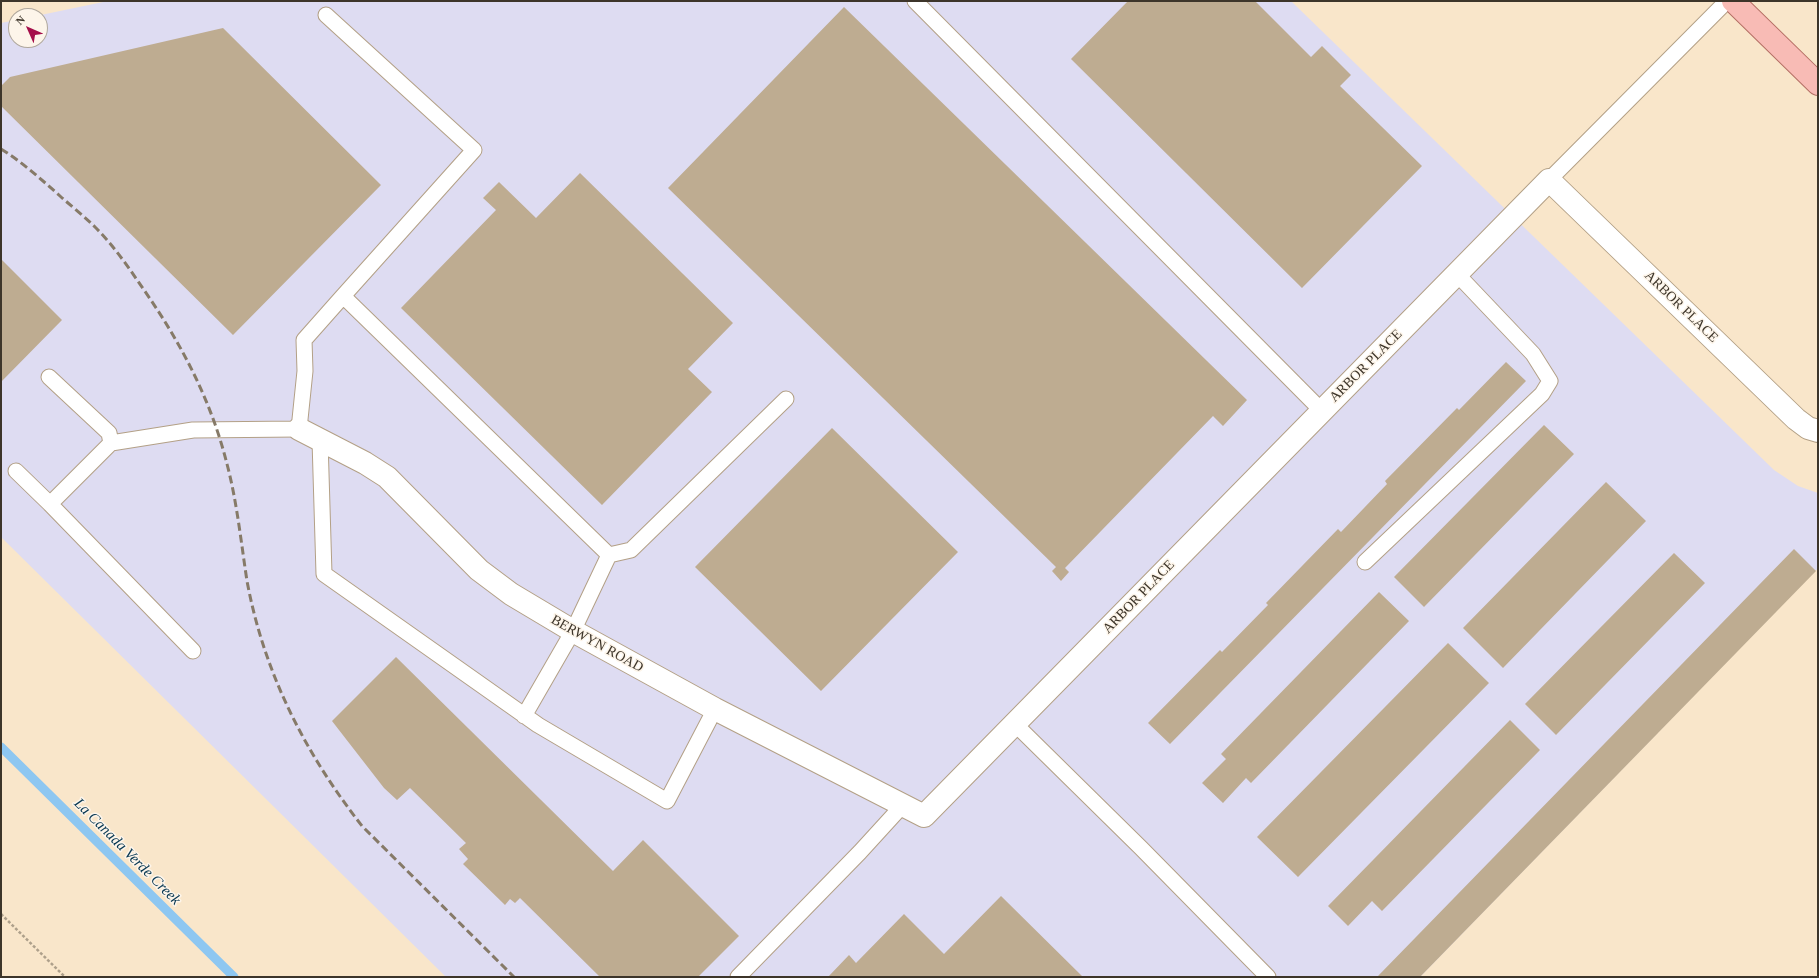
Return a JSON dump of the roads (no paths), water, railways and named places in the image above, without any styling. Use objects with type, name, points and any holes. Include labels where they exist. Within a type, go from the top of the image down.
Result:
[{"type":"main road","points":[[1733,1],[1818,84]]},
{"type":"street","name":"ARBOR PLACE","points":[[924,816],[1549,180],[1796,419],[1808,428],[1818,431]]},
{"type":"street","name":"BERWYN ROAD","points":[[299,429],[365,463],[387,477],[479,570],[511,594],[573,631],[715,709],[924,816]]},
{"type":"lane","points":[[915,1],[1322,411]]},
{"type":"lane","points":[[1549,180],[1727,1]]},
{"type":"lane","points":[[50,504],[111,444],[193,430],[299,429],[305,370],[304,340],[474,150],[326,15]]},
{"type":"lane","points":[[1365,562],[1542,394],[1550,381],[1533,354],[1457,274]]},
{"type":"lane","points":[[343,296],[609,554]]},
{"type":"lane","points":[[49,377],[109,433],[111,444]]},
{"type":"lane","points":[[609,554],[632,550],[786,399]]},
{"type":"lane","points":[[320,440],[324,574],[524,716],[667,801],[715,709]]},
{"type":"lane","points":[[16,470],[193,651]]},
{"type":"lane","points":[[524,716],[573,631],[609,554]]},
{"type":"lane","points":[[1015,724],[1268,977]]},
{"type":"lane","points":[[738,977],[860,852],[902,806]]},
{"type":"waterway","name":"La Canada Verde Creek","points":[[1,747],[234,977]]},
{"type":"railway","points":[[1,149],[39,177],[102,234],[121,257],[158,310],[182,351],[212,417],[227,464],[236,507],[247,581],[254,615],[264,648],[290,711],[322,770],[362,826],[514,977]]}]
